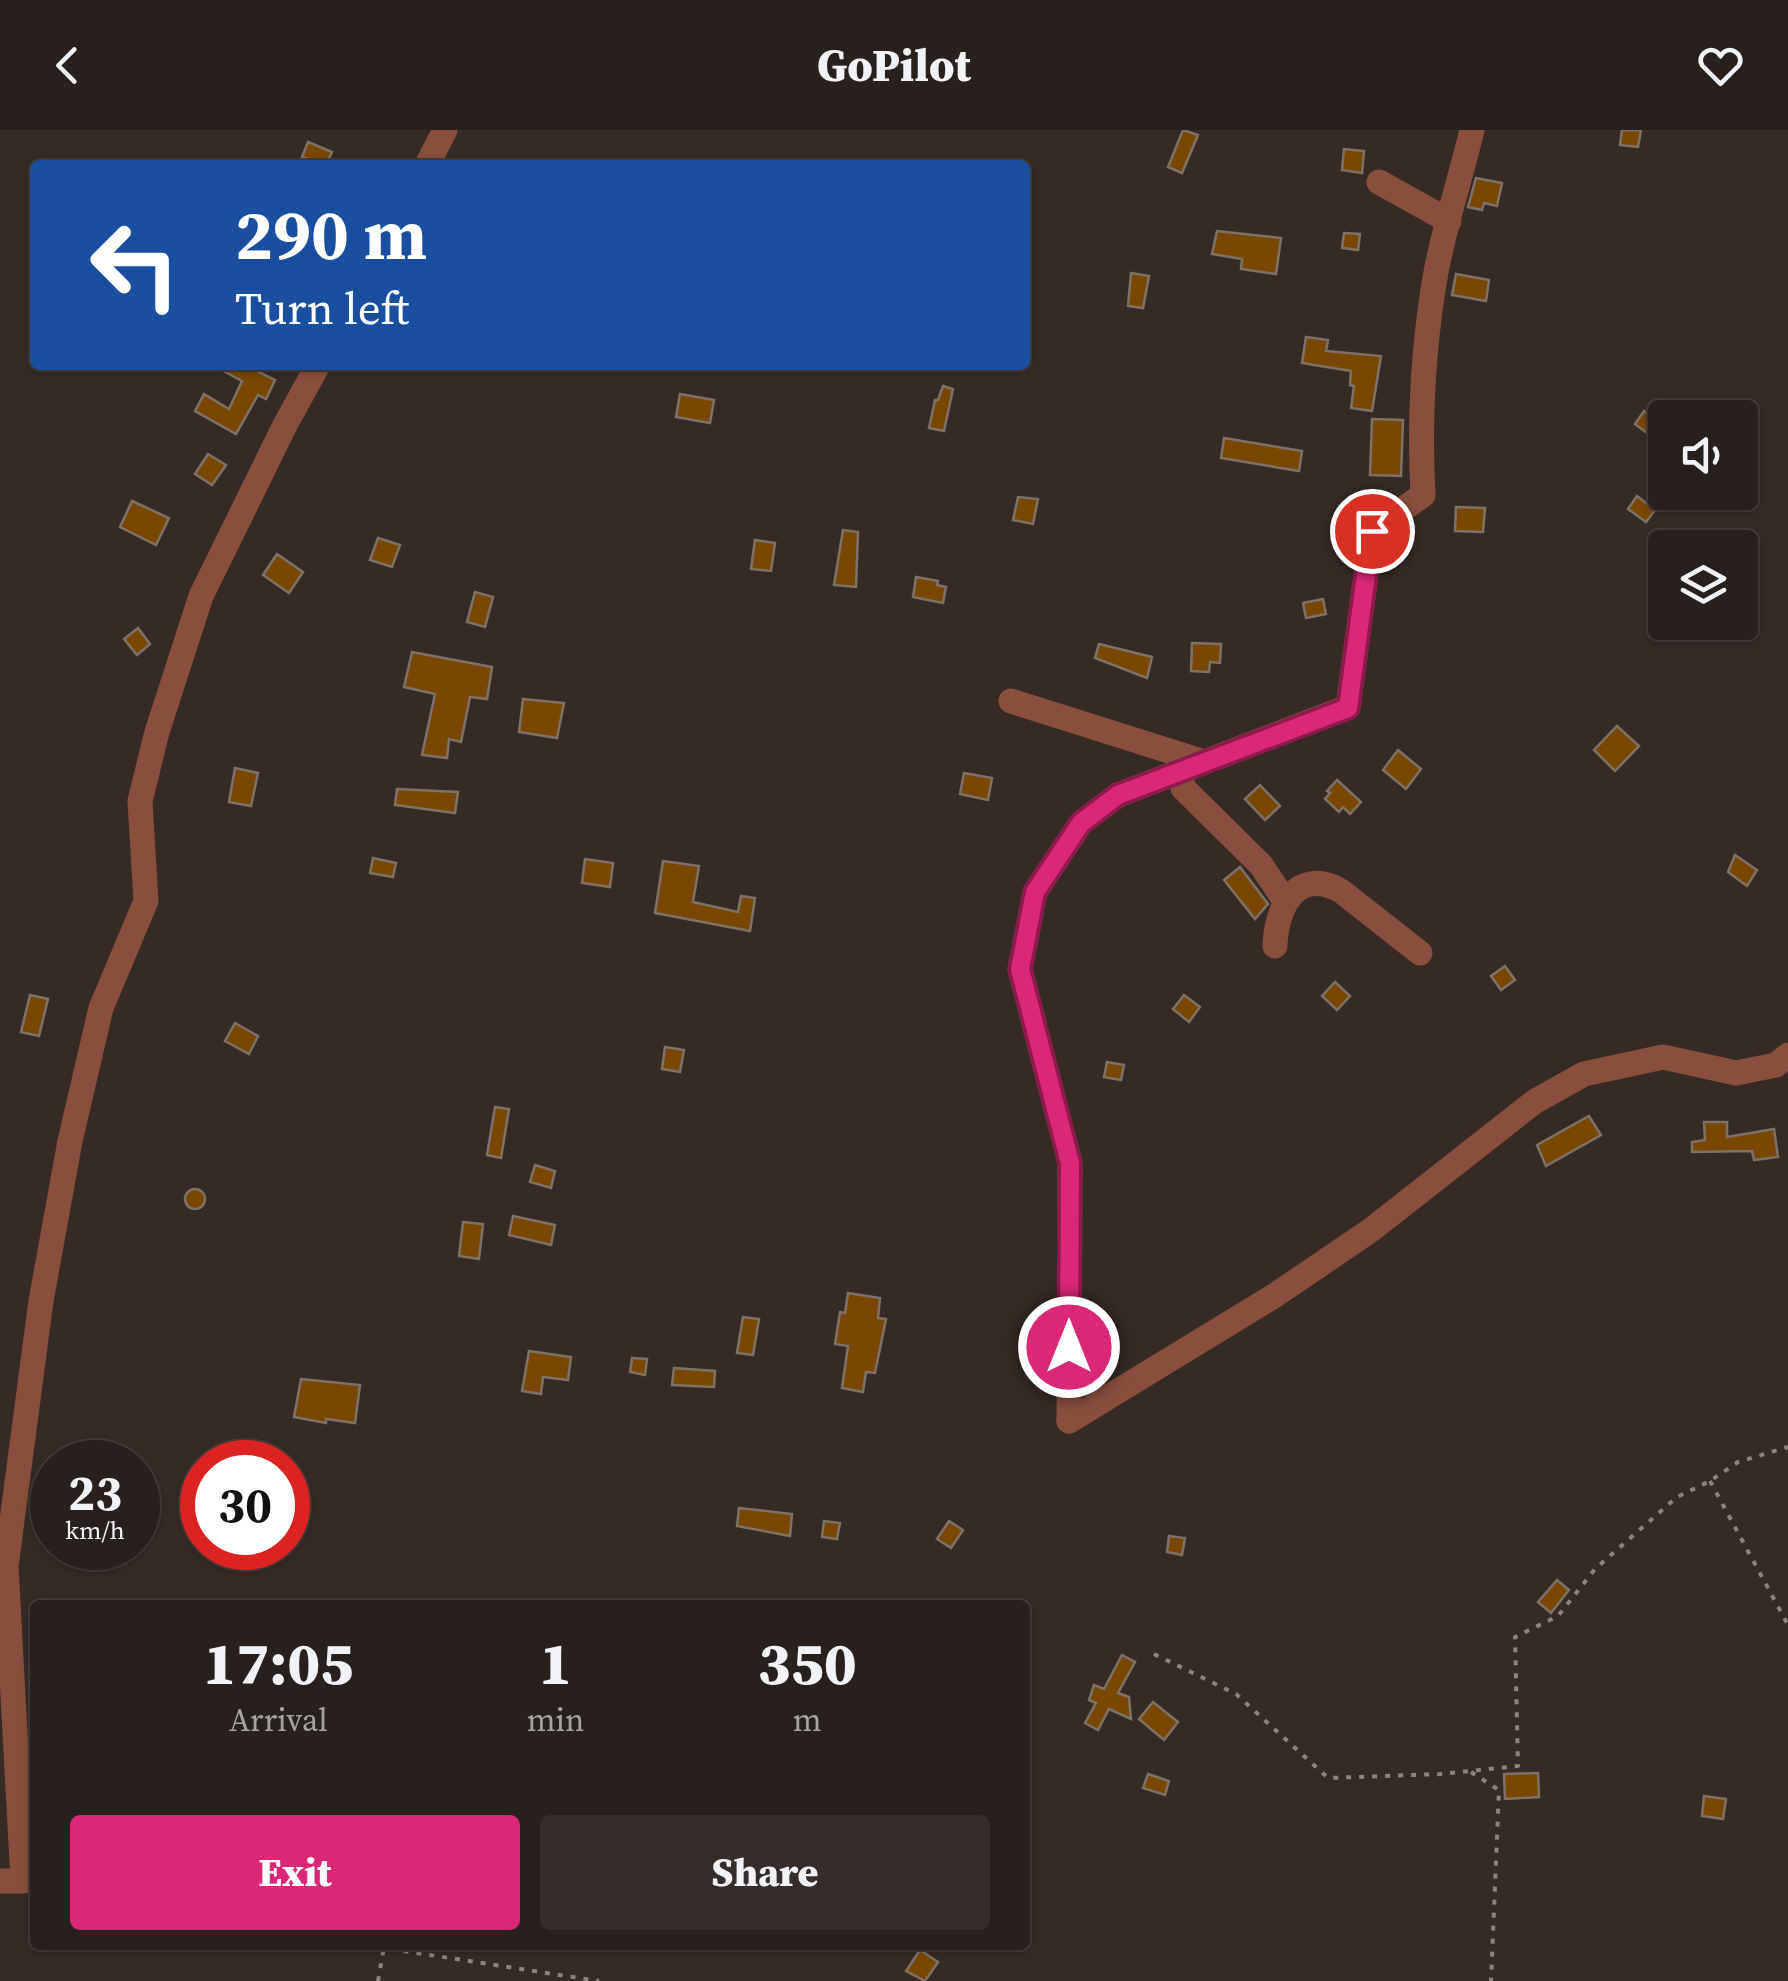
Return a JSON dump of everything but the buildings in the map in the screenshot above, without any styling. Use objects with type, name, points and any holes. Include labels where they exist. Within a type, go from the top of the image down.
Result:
[{"type":"street","points":[[430,160],[446,130]]},
{"type":"street","points":[[1472,130],[1436,269],[1424,356],[1422,494],[1372,531],[1348,708],[1118,795],[1081,823],[1035,892],[1020,969],[1070,1163],[1068,1421],[1274,1296],[1371,1230],[1534,1102],[1584,1074],[1663,1057],[1736,1073],[1776,1065],[1788,1055]]},
{"type":"street","points":[[1379,182],[1449,221]]},
{"type":"street","points":[[0,1881],[23,1880],[6,1566],[41,1302],[70,1141],[101,1008],[146,901],[140,801],[157,732],[202,596],[284,425],[315,370]]},
{"type":"street","points":[[1011,702],[1193,767]]},
{"type":"street","points":[[1193,767],[1183,788],[1261,865],[1285,902]]},
{"type":"street","points":[[1276,946],[1276,926],[1285,902],[1311,883],[1328,884],[1420,953]]},
{"type":"path","points":[[1154,1654],[1236,1694],[1328,1778],[1518,1766],[1515,1637],[1558,1616],[1595,1569],[1677,1496],[1738,1462],[1788,1447]]},
{"type":"path","points":[[1710,1481],[1788,1625]]},
{"type":"path","points":[[1470,1771],[1500,1790],[1491,1981]]},
{"type":"path","points":[[378,1981],[383,1950]]},
{"type":"path","points":[[403,1950],[599,1981]]},
{"type":"route","points":[[1069,1347],[1070,1163],[1020,969],[1035,892],[1081,823],[1118,795],[1348,708],[1372,531]]}]
